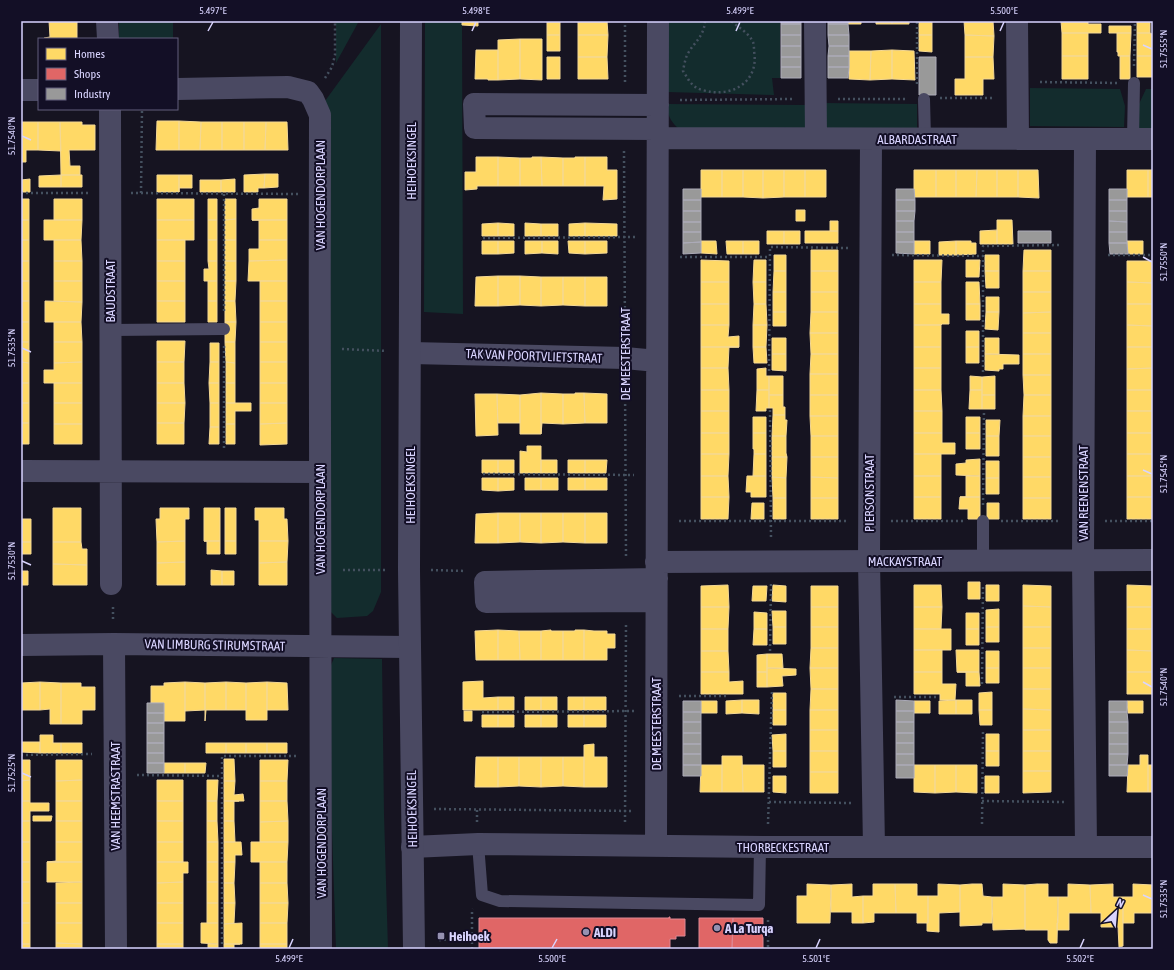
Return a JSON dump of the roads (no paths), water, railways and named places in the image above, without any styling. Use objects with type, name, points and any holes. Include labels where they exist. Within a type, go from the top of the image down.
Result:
[{"type":"street","points":[[108,21],[108,38]]},
{"type":"street","name":"HEIHOEKSINGEL","points":[[411,21],[410,647],[414,949]]},
{"type":"street","name":"DE MEESTERSTRAAT","points":[[656,846],[658,21]]},
{"type":"street","points":[[815,21],[816,138]]},
{"type":"street","points":[[1017,21],[1018,139]]},
{"type":"street","name":"VAN HOGENDORPLAAN","points":[[178,89],[288,87],[310,96],[320,115],[321,949]]},
{"type":"street","points":[[21,90],[38,90]]},
{"type":"street","points":[[658,105],[474,104],[475,128],[624,129],[658,134]]},
{"type":"street","name":"BAUDSTRAAT","points":[[110,110],[112,584]]},
{"type":"street","name":"ALBARDASTRAAT","points":[[658,134],[816,138],[1143,139]]},
{"type":"street","name":"PIERSONSTRAAT","points":[[871,138],[869,561],[874,847]]},
{"type":"street","name":"VAN REENENSTRAAT","points":[[1085,139],[1083,560],[1086,847]]},
{"type":"street","name":"TAK VAN POORTVLIETSTRAAT","points":[[411,353],[625,358],[657,361]]},
{"type":"street","points":[[21,471],[320,472]]},
{"type":"street","name":"MACKAYSTRAAT","points":[[656,570],[771,561],[1153,560]]},
{"type":"street","points":[[656,570],[626,580],[485,582],[486,602],[656,601]]},
{"type":"street","name":"VAN LIMBURG STIRUMSTRAAT","points":[[21,645],[114,644],[410,647]]},
{"type":"street","name":"VAN HEEMSTRASTRAAT","points":[[114,644],[116,949]]},
{"type":"street","name":"THORBECKESTRAAT","points":[[412,847],[478,844],[764,847],[1153,847]]},
{"type":"lane","points":[[1134,83],[1143,139]]},
{"type":"lane","points":[[920,95],[925,138]]},
{"type":"lane","points":[[110,330],[224,329]]},
{"type":"lane","points":[[983,520],[983,561]]},
{"type":"lane","points":[[478,844],[482,895],[500,901],[759,905],[764,847]]},
{"type":"place","name":"A La Turqa","points":[[717,928]]},
{"type":"place","name":"ALDI","points":[[586,932]]},
{"type":"place","name":"Heihoek","points":[[441,936]]}]
